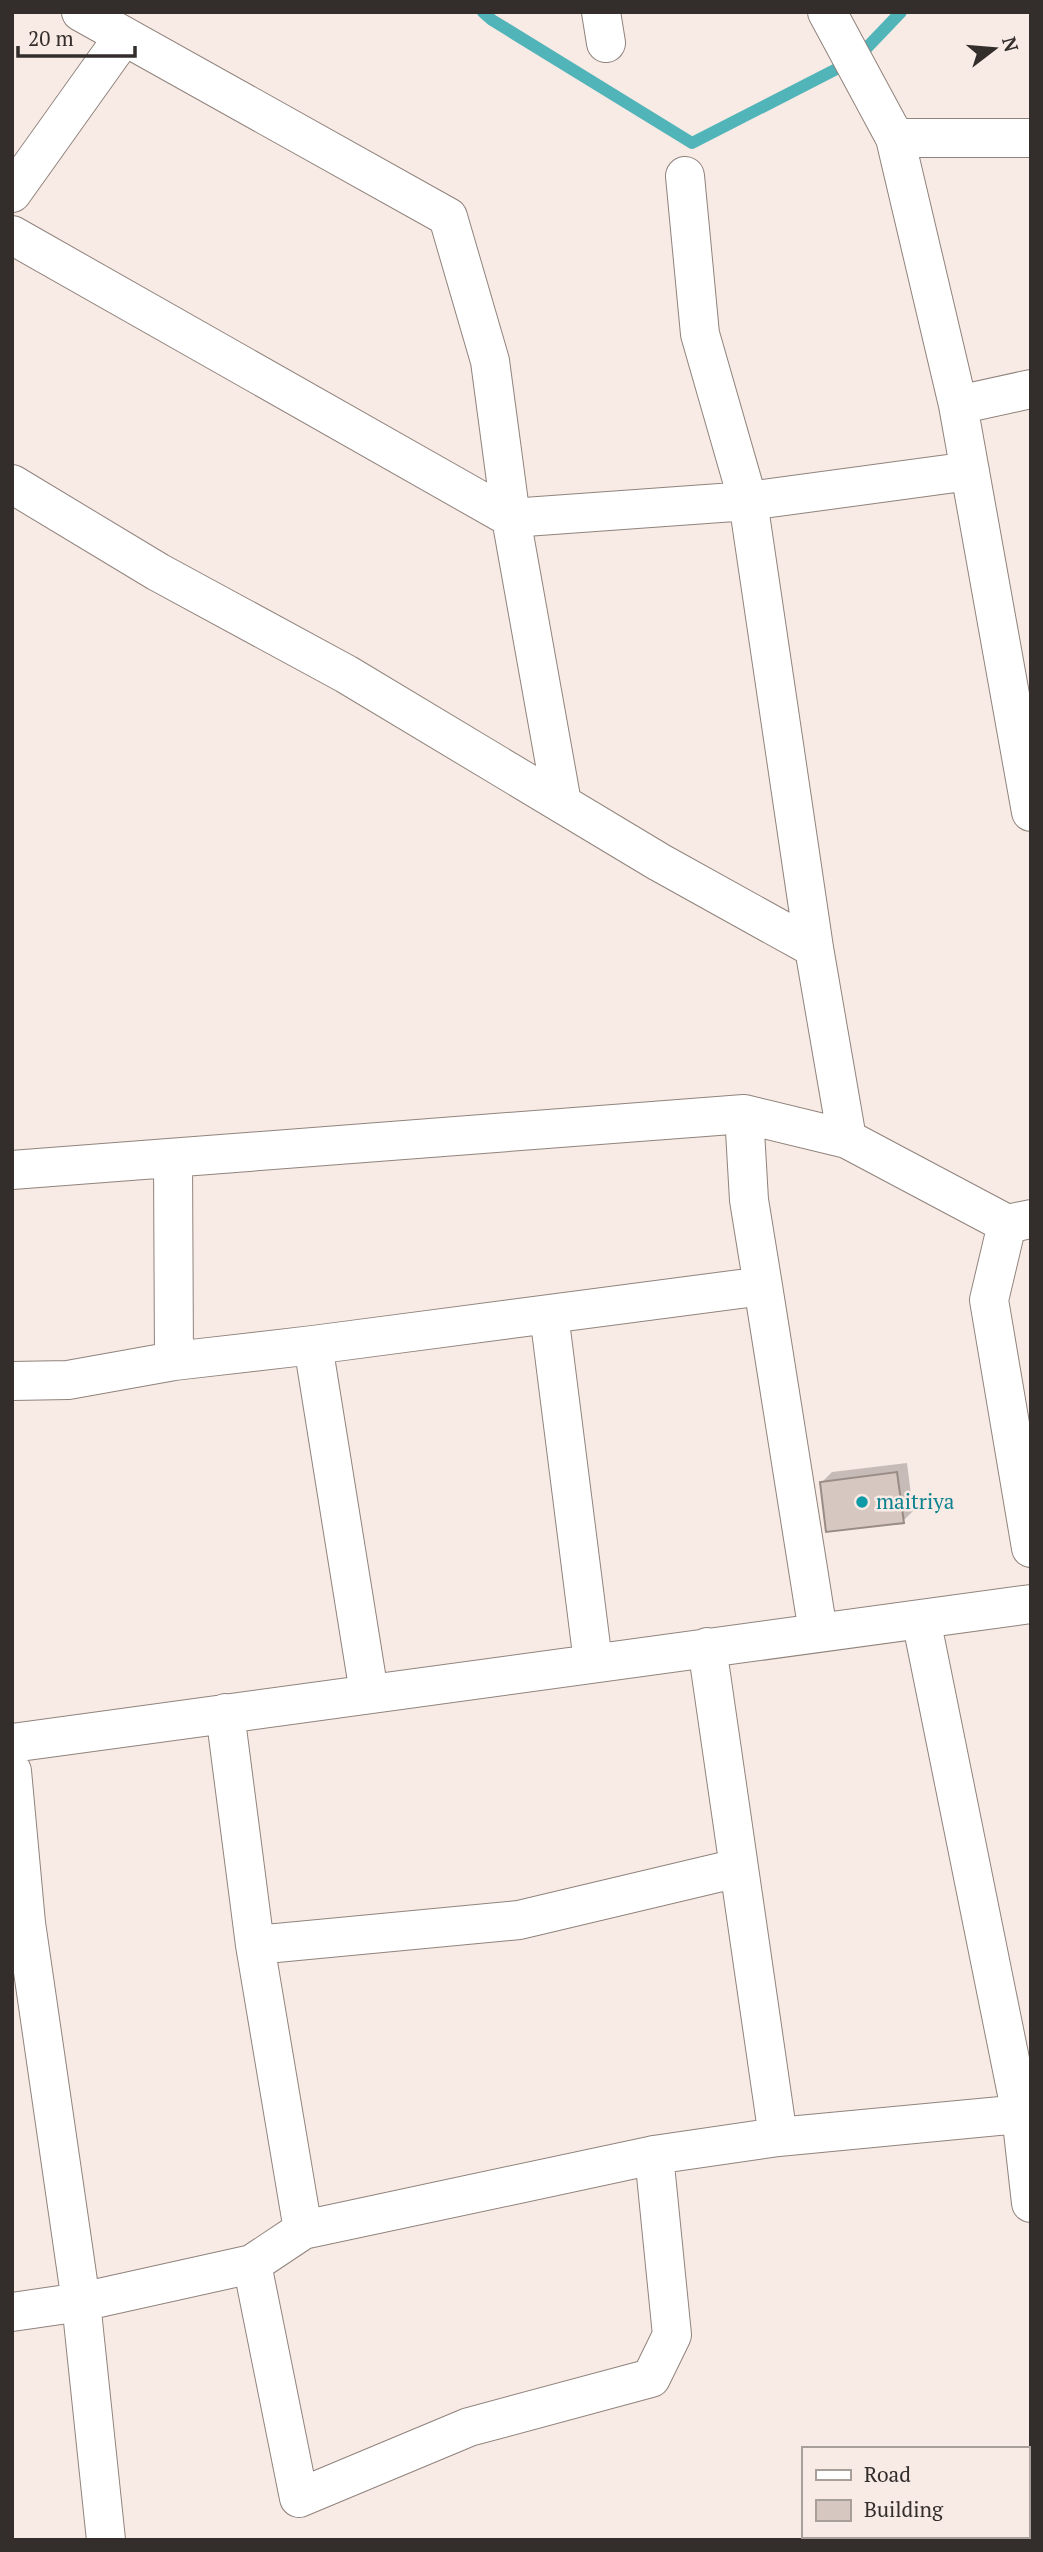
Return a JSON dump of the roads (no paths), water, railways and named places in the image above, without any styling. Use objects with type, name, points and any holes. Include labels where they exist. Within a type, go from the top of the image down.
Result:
[{"type":"street","points":[[81,12],[448,217],[490,362],[511,518],[562,803]]},
{"type":"street","points":[[827,12],[895,138],[958,405],[1031,812]]},
{"type":"street","points":[[12,193],[124,36]]},
{"type":"street","points":[[895,138],[1031,138]]},
{"type":"street","points":[[685,176],[701,334],[748,501],[814,948],[847,1139]]},
{"type":"street","points":[[12,235],[511,518],[748,501],[970,471]]},
{"type":"street","points":[[958,405],[1031,389]]},
{"type":"street","points":[[12,484],[159,572],[346,674],[659,862],[814,948]]},
{"type":"street","points":[[744,1114],[749,1200],[818,1632]]},
{"type":"street","points":[[12,1170],[744,1114],[847,1139],[1019,1221],[989,1300],[1031,1548]]},
{"type":"street","points":[[173,1158],[174,1361]]},
{"type":"street","points":[[12,1381],[68,1380],[174,1361],[763,1286]]},
{"type":"street","points":[[549,1314],[593,1662]]},
{"type":"street","points":[[313,1345],[369,1693]]},
{"type":"street","points":[[12,1743],[1031,1604]]},
{"type":"street","points":[[921,1619],[1026,2113],[1031,2203]]},
{"type":"street","points":[[707,1647],[778,2137]]},
{"type":"street","points":[[225,1713],[254,1945],[303,2230]]},
{"type":"street","points":[[12,1771],[19,1924],[81,2302],[106,2540]]},
{"type":"street","points":[[254,1945],[519,1920],[738,1868]]},
{"type":"street","points":[[12,2312],[81,2302],[252,2264],[303,2230],[654,2155],[778,2137],[1026,2113]]},
{"type":"street","points":[[252,2264],[299,2498],[469,2427],[651,2378],[672,2335],[654,2155]]},
{"type":"waterway","points":[[483,12],[692,143],[856,59],[901,12]]},
{"type":"place","name":"maitriya","points":[[862,1502]]}]
